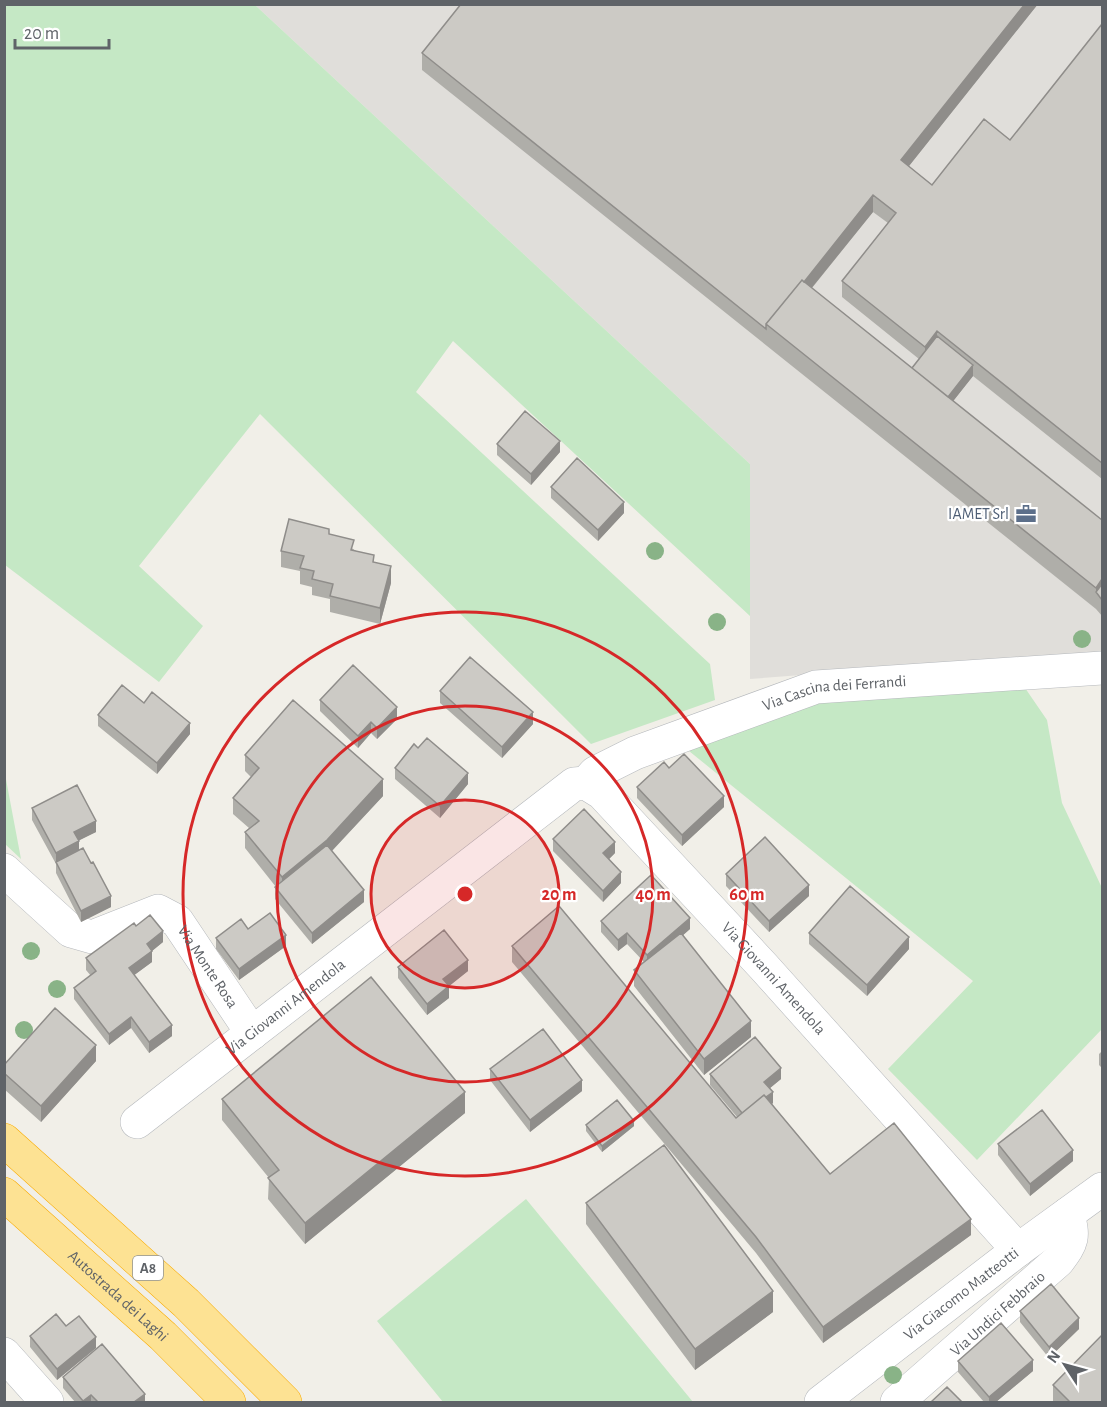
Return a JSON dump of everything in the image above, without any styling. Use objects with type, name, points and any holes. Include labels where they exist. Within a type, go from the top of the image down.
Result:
[{"type":"highway","name":"A8","points":[[4,1140],[186,1303],[285,1402]]},
{"type":"highway","name":"Autostrada dei Laghi","points":[[4,1194],[163,1336],[229,1402]]},
{"type":"street","name":"Via Cascina dei Ferrandi","points":[[586,783],[595,773],[636,753],[816,687],[1102,668]]},
{"type":"street","name":"Via Giovanni Amendola","points":[[137,1122],[574,784],[586,783],[602,793],[755,957],[1018,1250]]},
{"type":"street","name":"Via Monte Rosa","points":[[4,870],[71,931],[92,937],[158,912],[177,921],[252,1033]]},
{"type":"street","name":"Via Giacomo Matteotti","points":[[821,1402],[1018,1250],[1102,1189]]},
{"type":"street","name":"Via Undici Febbraio","points":[[897,1402],[1058,1261],[1072,1243],[1068,1214]]},
{"type":"street","points":[[4,1354],[47,1402]]},
{"type":"shaded area","points":[[255,5],[1102,5],[1102,652],[750,679],[750,464]]},
{"type":"green space","points":[[4,5],[255,5],[750,464],[750,616],[453,341],[416,392],[710,664],[715,700],[591,744],[260,414],[139,566],[203,626],[159,682],[5,565]]},
{"type":"green space","points":[[1023,685],[1047,720],[1062,803],[1102,888],[1102,1029],[977,1160],[888,1069],[973,981],[689,751],[819,698]]},
{"type":"green space","points":[[5,774],[21,859],[5,844]]},
{"type":"green space","points":[[526,1199],[693,1402],[443,1402],[377,1321]]},
{"type":"building","points":[[461,4],[1025,4],[901,160],[932,185],[984,119],[1010,140],[1102,24],[1102,463],[937,331],[925,347],[842,281],[896,213],[873,195],[804,282],[802,280],[766,324],[766,329],[422,53]]},
{"type":"building","points":[[802,280],[1102,520],[1102,579],[1096,588],[766,324]]},
{"type":"building","points":[[937,336],[973,365],[948,397],[912,368]]},
{"type":"building","points":[[525,411],[560,441],[531,474],[497,444]]},
{"type":"building","points":[[577,458],[624,502],[598,530],[551,487]]},
{"type":"building","points":[[289,519],[329,529],[329,534],[354,540],[351,550],[374,555],[373,562],[391,566],[380,608],[330,596],[333,584],[312,579],[314,571],[300,568],[304,556],[281,551]]},
{"type":"building","points":[[1102,584],[1102,600],[1096,592]]},
{"type":"building","points":[[470,657],[533,712],[502,747],[440,691]]},
{"type":"building","points":[[353,665],[397,707],[377,728],[371,722],[358,736],[320,700]]},
{"type":"building","points":[[122,685],[144,703],[152,692],[190,723],[157,763],[98,715]]},
{"type":"building","points":[[293,700],[383,779],[327,840],[282,877],[245,832],[259,821],[233,798],[259,768],[245,755]]},
{"type":"building","points":[[427,738],[468,773],[440,806],[395,768],[414,744],[418,748]]},
{"type":"building","points":[[684,754],[724,796],[682,835],[637,787],[664,762],[669,768]]},
{"type":"building","points":[[77,785],[96,821],[74,832],[79,841],[56,853],[32,808]]},
{"type":"building","points":[[584,809],[615,842],[603,853],[621,872],[603,891],[553,839]]},
{"type":"building","points":[[765,837],[809,885],[769,921],[726,874]]},
{"type":"building","points":[[327,845],[364,890],[312,933],[275,887]]},
{"type":"building","points":[[83,848],[111,896],[81,911],[56,862]]},
{"type":"building","points":[[651,875],[690,918],[647,955],[627,933],[618,940],[601,921]]},
{"type":"building","points":[[850,886],[909,937],[867,985],[809,933]]},
{"type":"building","points":[[559,906],[736,1118],[764,1095],[830,1174],[894,1123],[971,1219],[823,1327],[756,1237],[512,946]]},
{"type":"building","points":[[270,913],[286,935],[239,969],[216,938],[241,919],[248,929]]},
{"type":"building","points":[[150,915],[163,931],[147,944],[152,951],[129,968],[172,1025],[149,1042],[131,1017],[109,1034],[74,988],[96,971],[86,958],[134,923],[136,926]]},
{"type":"building","points":[[444,930],[468,960],[443,979],[449,986],[427,1004],[398,967]]},
{"type":"building","points":[[681,933],[751,1021],[704,1059],[634,970]]},
{"type":"building","points":[[371,977],[465,1092],[305,1223],[268,1178],[279,1170],[222,1099]]},
{"type":"building","points":[[55,1008],[96,1045],[41,1106],[4,1073],[4,1065]]},
{"type":"building","points":[[543,1029],[582,1080],[530,1120],[490,1069]]},
{"type":"building","points":[[755,1037],[781,1068],[764,1082],[773,1092],[766,1097],[764,1095],[742,1113],[710,1074]]},
{"type":"building","points":[[617,1100],[634,1121],[602,1146],[586,1125]]},
{"type":"building","points":[[1042,1110],[1073,1150],[1030,1184],[998,1144]]},
{"type":"building","points":[[664,1145],[773,1291],[695,1349],[586,1203]]},
{"type":"building","points":[[1051,1284],[1079,1318],[1049,1347],[1020,1311]]},
{"type":"building","points":[[56,1314],[66,1326],[79,1316],[96,1337],[57,1369],[30,1336]]},
{"type":"building","points":[[1001,1323],[1033,1360],[989,1397],[958,1361]]},
{"type":"building","points":[[1102,1335],[1102,1402],[1070,1402],[1053,1385]]},
{"type":"building","points":[[102,1344],[145,1394],[134,1402],[98,1402],[91,1395],[83,1401],[63,1377]]},
{"type":"building","points":[[947,1387],[962,1402],[931,1402]]},
{"type":"place","name":"IAMET Srl","points":[[1026,514]]}]
